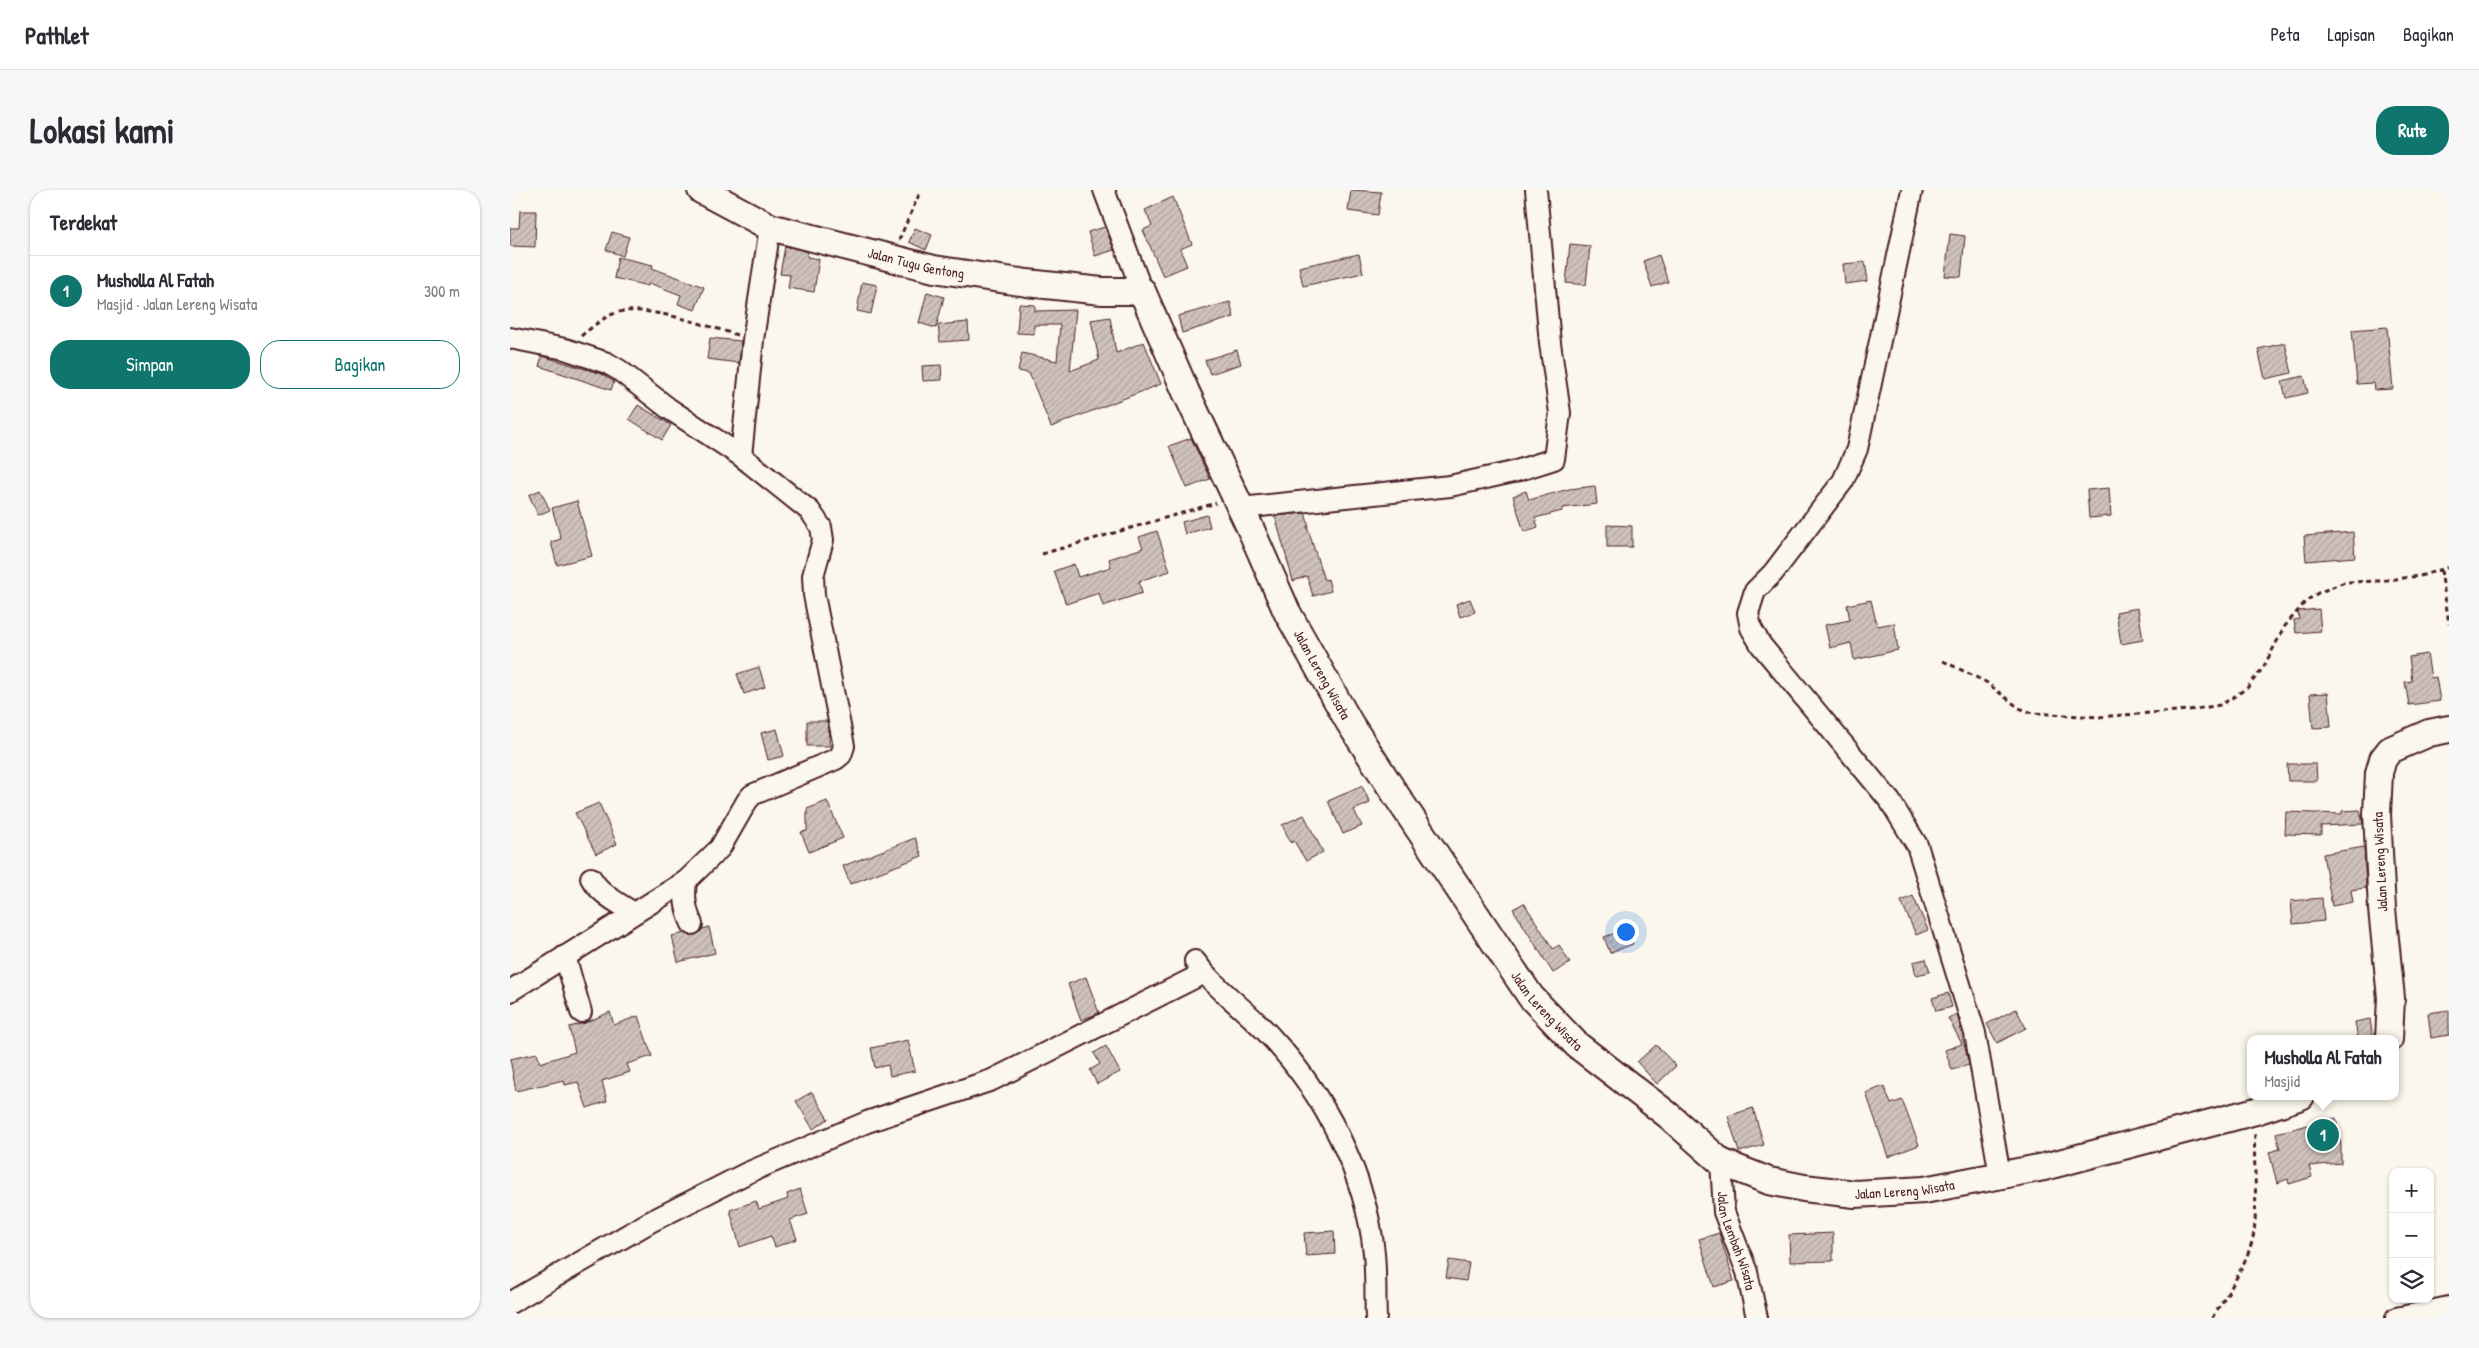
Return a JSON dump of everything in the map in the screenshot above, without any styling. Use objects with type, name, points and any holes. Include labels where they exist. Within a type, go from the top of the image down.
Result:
[{"type":"main road","name":"Jalan Tugu Gentong","points":[[701,190],[770,228],[934,269],[1027,283],[1102,290],[1142,291]]},
{"type":"main road","name":"Jalan Lereng Wisata","points":[[1142,291],[1287,612],[1349,722],[1531,997],[1577,1045],[1668,1114],[1720,1162],[1769,1181],[1855,1194],[1924,1190],[2044,1167],[2256,1111],[2289,1100]]},
{"type":"main road","name":"Jalan Lereng Wisata","points":[[2389,1035],[2391,998],[2382,909],[2377,814],[2379,773],[2383,759],[2390,750],[2429,733],[2449,729]]},
{"type":"street","points":[[1104,190],[1142,291]]},
{"type":"street","points":[[1239,503],[1450,486],[1513,472],[1554,459],[1560,413],[1550,343],[1536,190]]},
{"type":"street","points":[[1912,190],[1856,449],[1843,481],[1773,574],[1755,591],[1748,613],[1751,628],[1761,645],[1890,801],[1917,845],[1976,1033],[2000,1175]]},
{"type":"street","points":[[741,456],[753,340],[770,228]]},
{"type":"street","points":[[510,338],[565,349],[607,363],[668,408],[741,456],[810,512],[821,527],[823,540],[813,576],[814,595],[844,746],[841,755],[836,759],[752,795],[720,848],[686,881],[510,991]]},
{"type":"street","points":[[591,878],[595,886],[612,900],[634,913]]},
{"type":"street","points":[[686,881],[685,904],[692,924]]},
{"type":"street","points":[[565,956],[581,1012]]},
{"type":"street","points":[[510,1302],[650,1222],[747,1172],[867,1122],[992,1080],[1200,967],[1270,1036],[1307,1081],[1334,1129],[1350,1163],[1367,1217],[1374,1253],[1376,1318]]},
{"type":"street","name":"Jalan Lembah Wisata","points":[[1720,1162],[1724,1212],[1747,1272],[1757,1318]]},
{"type":"street","points":[[2396,1318],[2449,1307]]},
{"type":"path","points":[[891,259],[921,190]]},
{"type":"path","points":[[565,349],[614,313],[632,310],[680,318],[753,340]]},
{"type":"path","points":[[1042,554],[1239,503]]},
{"type":"path","points":[[1943,661],[1986,682],[2019,708],[2033,713],[2098,717],[2189,710],[2221,705],[2247,688],[2263,668],[2286,626],[2306,601],[2318,593],[2344,582],[2379,581],[2449,567]]},
{"type":"path","points":[[2441,570],[2449,624]]},
{"type":"path","points":[[2212,1318],[2226,1297],[2249,1249],[2254,1234],[2256,1111]]},
{"type":"building","points":[[1351,190],[1381,192],[1378,215],[1348,211]]},
{"type":"building","points":[[1173,197],[1192,244],[1180,249],[1187,266],[1163,276],[1143,230],[1152,226],[1145,210]]},
{"type":"building","points":[[520,211],[536,211],[535,247],[510,246],[510,228],[519,228]]},
{"type":"building","points":[[1105,227],[1114,250],[1095,256],[1088,232]]},
{"type":"building","points":[[915,228],[932,235],[926,250],[909,242]]},
{"type":"building","points":[[612,232],[629,237],[623,256],[606,250]]},
{"type":"building","points":[[1950,234],[1965,236],[1961,277],[1945,276]]},
{"type":"building","points":[[1570,244],[1590,246],[1586,285],[1566,283]]},
{"type":"building","points":[[785,246],[808,252],[807,257],[819,259],[814,292],[788,288],[790,275],[780,274]]},
{"type":"building","points":[[1359,254],[1363,273],[1303,286],[1299,267]]},
{"type":"building","points":[[1659,255],[1668,282],[1652,287],[1643,261]]},
{"type":"building","points":[[618,257],[653,265],[652,268],[704,287],[695,310],[678,304],[681,295],[649,283],[648,286],[614,278]]},
{"type":"building","points":[[1865,262],[1868,281],[1845,284],[1843,264]]},
{"type":"building","points":[[862,282],[877,285],[871,314],[857,311]]},
{"type":"building","points":[[927,292],[944,297],[936,328],[919,323]]},
{"type":"building","points":[[1230,302],[1234,317],[1182,333],[1178,316]]},
{"type":"building","points":[[1019,304],[1035,305],[1035,311],[1076,310],[1070,371],[1099,360],[1091,320],[1110,317],[1116,353],[1144,342],[1161,384],[1051,427],[1029,373],[1018,371],[1022,353],[1057,361],[1060,325],[1034,325],[1034,334],[1017,333]]},
{"type":"building","points":[[968,322],[969,340],[940,342],[938,325]]},
{"type":"building","points":[[2387,327],[2393,389],[2375,390],[2374,383],[2357,384],[2352,330]]},
{"type":"building","points":[[710,338],[741,341],[739,363],[707,359]]},
{"type":"building","points":[[2285,343],[2292,373],[2265,379],[2258,349]]},
{"type":"building","points":[[1237,350],[1241,364],[1210,374],[1205,360]]},
{"type":"building","points":[[542,356],[602,374],[614,382],[611,390],[539,366]]},
{"type":"building","points":[[941,365],[942,380],[923,381],[922,366]]},
{"type":"building","points":[[2304,376],[2308,393],[2286,398],[2282,381]]},
{"type":"building","points":[[638,405],[671,425],[662,440],[629,419]]},
{"type":"building","points":[[1191,438],[1210,479],[1187,488],[1169,446]]},
{"type":"building","points":[[1595,486],[1597,504],[1562,508],[1562,511],[1535,518],[1538,527],[1524,532],[1513,496],[1526,491],[1529,500],[1569,489]]},
{"type":"building","points":[[2109,488],[2111,516],[2089,518],[2087,490]]},
{"type":"building","points":[[540,490],[550,510],[538,515],[529,495]]},
{"type":"building","points":[[577,501],[592,556],[557,565],[551,542],[561,539],[552,508]]},
{"type":"building","points":[[1305,513],[1309,526],[1307,526],[1324,580],[1328,579],[1331,591],[1313,596],[1307,576],[1293,581],[1275,516]]},
{"type":"building","points":[[1207,515],[1210,527],[1185,534],[1182,522]]},
{"type":"building","points":[[1607,525],[1632,526],[1632,547],[1607,547]]},
{"type":"building","points":[[1157,531],[1170,571],[1139,581],[1142,593],[1103,606],[1099,593],[1066,604],[1054,571],[1074,564],[1078,577],[1111,567],[1109,559],[1143,548],[1139,537]]},
{"type":"building","points":[[2353,532],[2355,557],[2306,561],[2304,536]]},
{"type":"building","points":[[1470,599],[1475,612],[1460,617],[1456,604]]},
{"type":"building","points":[[1871,600],[1877,626],[1894,623],[1898,650],[1854,660],[1851,643],[1830,648],[1825,625],[1850,620],[1847,605]]},
{"type":"building","points":[[2138,608],[2143,640],[2121,644],[2116,612]]},
{"type":"building","points":[[2319,609],[2321,631],[2296,633],[2294,620],[2299,619],[2298,611]]},
{"type":"building","points":[[2427,654],[2431,678],[2436,677],[2440,701],[2409,705],[2405,682],[2412,681],[2409,657]]},
{"type":"building","points":[[759,667],[765,687],[744,694],[737,674]]},
{"type":"building","points":[[2328,693],[2331,727],[2313,728],[2310,694]]},
{"type":"building","points":[[807,721],[827,721],[830,746],[807,746]]},
{"type":"building","points":[[777,729],[784,756],[768,760],[761,733]]},
{"type":"building","points":[[2287,764],[2316,764],[2317,781],[2288,781]]},
{"type":"building","points":[[1362,786],[1370,803],[1354,810],[1362,826],[1343,834],[1328,801]]},
{"type":"building","points":[[827,801],[843,838],[809,852],[801,832],[807,831],[807,809]]},
{"type":"building","points":[[599,803],[617,844],[596,854],[575,813]]},
{"type":"building","points":[[2360,810],[2363,824],[2321,826],[2321,835],[2285,834],[2286,812],[2342,814],[2342,811]]},
{"type":"building","points":[[1304,815],[1323,852],[1306,861],[1294,841],[1291,843],[1282,825]]},
{"type":"building","points":[[915,838],[922,856],[850,884],[843,866]]},
{"type":"building","points":[[2364,847],[2366,888],[2351,890],[2353,902],[2332,906],[2323,854]]},
{"type":"building","points":[[1913,896],[1928,930],[1916,935],[1901,901]]},
{"type":"building","points":[[2322,898],[2324,921],[2293,924],[2291,901]]},
{"type":"building","points":[[1524,903],[1553,949],[1559,945],[1570,963],[1553,973],[1513,909]]},
{"type":"building","points":[[709,927],[715,953],[678,962],[672,936],[685,933],[696,935]]},
{"type":"building","points":[[1627,929],[1633,944],[1610,953],[1604,937]]},
{"type":"building","points":[[1926,959],[1930,972],[1916,975],[1913,962]]},
{"type":"building","points":[[1086,977],[1099,1013],[1081,1020],[1068,984]]},
{"type":"building","points":[[1948,993],[1952,1007],[1936,1011],[1932,998]]},
{"type":"building","points":[[2016,1009],[2026,1028],[1997,1043],[1987,1024]]},
{"type":"building","points":[[2449,1010],[2449,1035],[2431,1038],[2428,1013]]},
{"type":"building","points":[[610,1012],[614,1025],[638,1016],[652,1056],[627,1064],[630,1072],[602,1081],[607,1101],[587,1108],[578,1082],[565,1085],[564,1080],[516,1091],[510,1059],[537,1053],[540,1063],[575,1052],[569,1027],[585,1023]]},
{"type":"building","points":[[1957,1014],[1969,1065],[1952,1070],[1945,1050],[1962,1044],[1948,1018]]},
{"type":"building","points":[[2370,1019],[2372,1035],[2357,1035],[2355,1022]]},
{"type":"building","points":[[908,1040],[915,1071],[890,1076],[888,1065],[875,1068],[871,1048]]},
{"type":"building","points":[[1656,1045],[1676,1066],[1657,1084],[1637,1062]]},
{"type":"building","points":[[1106,1046],[1120,1072],[1097,1084],[1090,1070],[1100,1064],[1094,1053]]},
{"type":"building","points":[[1884,1086],[1891,1104],[1902,1100],[1919,1145],[1888,1157],[1866,1093]]},
{"type":"building","points":[[812,1092],[828,1119],[813,1129],[796,1101]]},
{"type":"building","points":[[1753,1108],[1764,1145],[1739,1152],[1728,1116]]},
{"type":"building","points":[[2336,1118],[2341,1145],[2341,1163],[2309,1166],[2312,1177],[2289,1184],[2288,1179],[2277,1183],[2269,1152],[2280,1149],[2276,1133]]},
{"type":"building","points":[[800,1189],[808,1214],[790,1220],[797,1239],[775,1247],[771,1236],[740,1247],[730,1210],[756,1201],[759,1209],[788,1199],[787,1194]]},
{"type":"building","points":[[1334,1231],[1335,1254],[1306,1256],[1304,1233]]},
{"type":"building","points":[[1719,1233],[1734,1281],[1714,1287],[1699,1239]]},
{"type":"building","points":[[1833,1233],[1833,1261],[1790,1262],[1789,1235]]},
{"type":"building","points":[[1449,1260],[1469,1263],[1466,1281],[1446,1278]]},
{"type":"place","name":"Musholla Al Fatah","points":[[2323,1135]]}]
